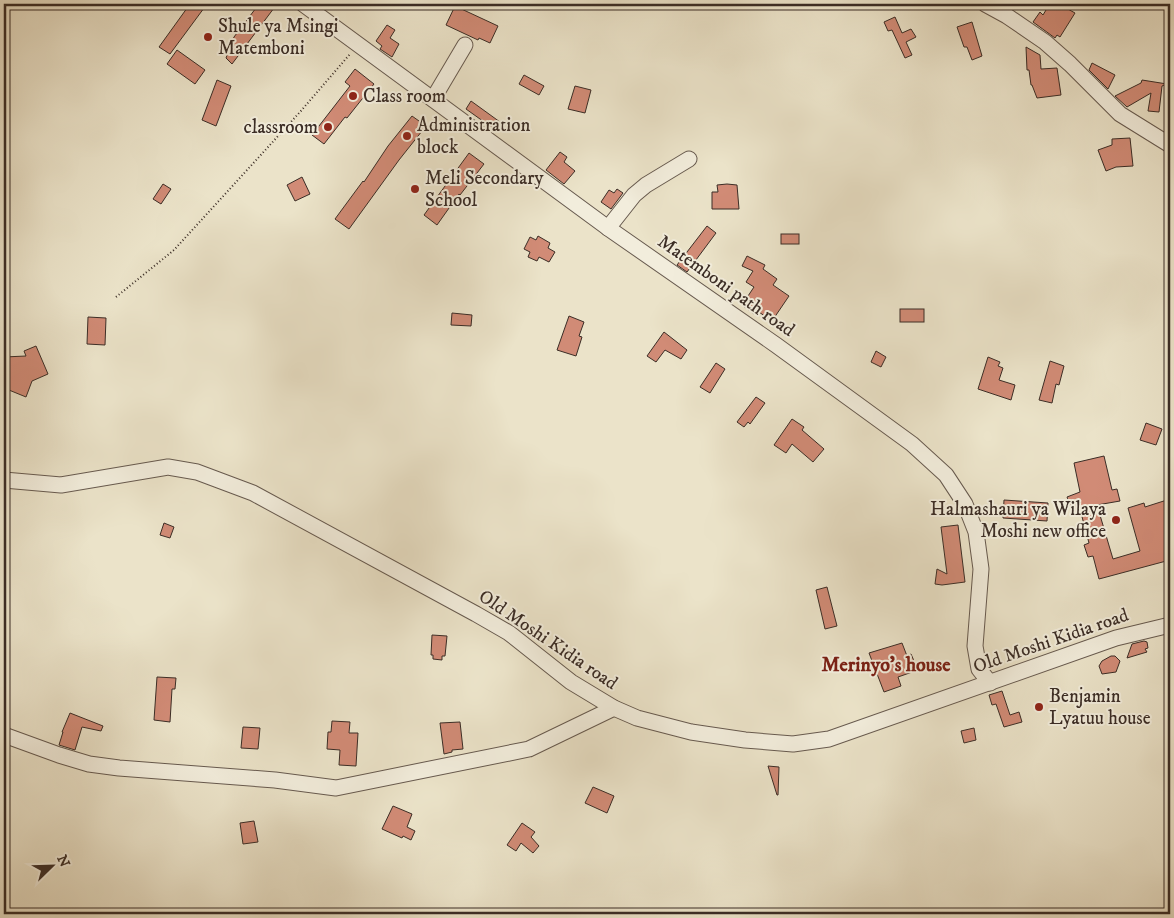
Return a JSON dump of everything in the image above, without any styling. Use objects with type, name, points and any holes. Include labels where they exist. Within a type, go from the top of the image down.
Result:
[{"type":"street","name":"Matemboni path road","points":[[303,4],[608,228],[776,345],[912,444],[946,475],[965,504],[976,532],[981,569],[975,646],[979,668],[990,683]]},
{"type":"street","points":[[985,4],[1007,16],[1045,42],[1120,114],[1170,144]]},
{"type":"street","points":[[432,99],[464,45]]},
{"type":"street","points":[[608,228],[634,195],[646,185],[690,159]]},
{"type":"street","name":"Old Moshi Kidia road","points":[[4,480],[61,485],[168,467],[197,472],[245,490],[501,628],[571,682],[614,708],[644,720],[692,732],[745,740],[793,744],[828,739],[1116,638],[1170,625]]},
{"type":"street","points":[[4,735],[89,764],[275,780],[336,788],[529,749],[614,708]]},
{"type":"path","points":[[116,297],[174,250],[300,112],[358,44]]},
{"type":"building","points":[[190,4],[207,4],[170,54],[159,47]]},
{"type":"building","points":[[259,4],[277,4],[232,64],[226,58],[234,37]]},
{"type":"building","points":[[1059,4],[1075,13],[1060,37],[1057,35],[1055,38],[1033,22],[1040,12],[1043,15],[1049,5],[1056,9]]},
{"type":"building","points":[[455,6],[498,26],[490,43],[479,38],[478,40],[446,25]]},
{"type":"building","points":[[895,17],[902,33],[911,29],[916,37],[906,42],[912,55],[905,58],[892,30],[888,31],[884,22]]},
{"type":"building","points":[[972,22],[982,56],[972,60],[967,47],[964,47],[957,27]]},
{"type":"building","points":[[387,25],[395,30],[390,38],[399,44],[392,57],[380,49],[382,46],[376,41]]},
{"type":"building","points":[[1026,47],[1040,55],[1041,69],[1057,68],[1061,95],[1037,98],[1031,85],[1029,70],[1027,70]]},
{"type":"building","points":[[177,50],[205,70],[195,84],[167,64]]},
{"type":"building","points":[[1092,63],[1115,75],[1108,89],[1089,70]]},
{"type":"building","name":"Class room","points":[[355,69],[374,84],[324,144],[312,135],[350,86],[345,82]]},
{"type":"building","points":[[524,75],[544,86],[539,95],[519,84]]},
{"type":"building","points":[[217,80],[231,86],[216,126],[202,120]]},
{"type":"building","points":[[1142,80],[1167,84],[1162,86],[1159,112],[1148,111],[1151,93],[1127,107],[1115,96],[1141,83]]},
{"type":"building","points":[[575,86],[591,90],[585,113],[568,109]]},
{"type":"building","points":[[471,101],[500,122],[494,129],[466,109]]},
{"type":"building","points":[[412,116],[426,126],[349,229],[335,219]]},
{"type":"building","points":[[1130,138],[1133,166],[1116,167],[1106,171],[1098,150],[1112,145],[1112,139]]},
{"type":"building","points":[[560,152],[567,157],[564,162],[575,171],[564,184],[546,170]]},
{"type":"building","points":[[469,153],[484,164],[437,225],[424,215]]},
{"type":"building","points":[[302,177],[310,194],[295,201],[287,185]]},
{"type":"building","points":[[163,184],[171,189],[161,204],[153,199]]},
{"type":"building","points":[[717,185],[737,185],[739,209],[712,209],[712,192],[718,192]]},
{"type":"building","points":[[617,189],[623,193],[611,209],[601,202],[609,190],[614,193]]},
{"type":"building","points":[[707,226],[716,233],[687,272],[677,265]]},
{"type":"building","points":[[781,234],[799,234],[799,244],[781,244]]},
{"type":"building","points":[[538,236],[550,243],[548,248],[555,252],[549,262],[539,257],[537,261],[528,257],[530,252],[524,249],[530,237],[536,240]]},
{"type":"building","points":[[747,256],[765,265],[763,269],[777,279],[773,285],[789,296],[772,321],[756,310],[754,314],[742,305],[754,287],[746,282],[753,271],[742,266]]},
{"type":"building","points":[[900,309],[924,309],[924,322],[900,322]]},
{"type":"building","points":[[452,313],[472,315],[471,326],[451,325]]},
{"type":"building","points":[[569,316],[584,322],[579,336],[582,337],[576,356],[557,350]]},
{"type":"building","points":[[88,317],[106,318],[105,345],[87,344]]},
{"type":"building","points":[[664,332],[687,350],[681,359],[665,350],[656,362],[647,356]]},
{"type":"building","points":[[36,346],[48,374],[32,381],[26,397],[4,388],[4,357],[26,356],[24,351]]},
{"type":"building","points":[[876,351],[886,357],[881,367],[871,362]]},
{"type":"building","points":[[988,357],[1000,362],[998,366],[1003,368],[999,380],[1015,385],[1011,400],[978,389]]},
{"type":"building","points":[[1050,361],[1064,366],[1059,385],[1056,384],[1052,403],[1039,400]]},
{"type":"building","points":[[716,363],[725,369],[710,393],[700,387]]},
{"type":"building","points":[[756,397],[765,403],[750,424],[748,422],[744,427],[737,422]]},
{"type":"building","points":[[792,419],[804,427],[802,430],[824,449],[813,462],[792,444],[786,453],[774,445]]},
{"type":"building","points":[[1146,423],[1162,429],[1156,445],[1140,440]]},
{"type":"building","points":[[1104,456],[1112,490],[1117,489],[1120,501],[1097,505],[1113,559],[1140,551],[1128,508],[1144,503],[1145,507],[1170,499],[1170,560],[1099,579],[1093,556],[1088,557],[1084,545],[1089,543],[1081,513],[1074,516],[1067,497],[1080,492],[1074,463]]},
{"type":"building","points":[[1004,500],[1048,503],[1047,521],[1003,518]]},
{"type":"building","points":[[164,523],[174,527],[170,538],[160,535]]},
{"type":"building","points":[[958,525],[965,582],[935,584],[937,569],[947,574],[941,527]]},
{"type":"building","points":[[827,587],[837,626],[825,629],[816,590]]},
{"type":"building","points":[[432,635],[447,636],[445,656],[442,656],[442,660],[433,659],[433,655],[431,655]]},
{"type":"building","points":[[1147,642],[1148,648],[1145,649],[1147,652],[1127,658],[1132,644]]},
{"type":"building","points":[[902,643],[907,656],[911,654],[918,670],[898,677],[901,686],[884,692],[869,653]]},
{"type":"building","points":[[1115,656],[1120,661],[1116,672],[1102,674],[1099,666],[1102,661]]},
{"type":"building","points":[[157,677],[176,678],[175,689],[172,689],[170,722],[154,720]]},
{"type":"building","points":[[1002,691],[1010,715],[1019,712],[1022,722],[1004,727],[996,704],[992,705],[989,695]]},
{"type":"building","points":[[70,713],[103,726],[101,731],[82,727],[75,750],[59,745]]},
{"type":"building","points":[[332,721],[350,722],[349,733],[358,733],[356,766],[339,765],[340,750],[327,749],[328,732],[331,732]]},
{"type":"building","points":[[460,722],[463,749],[452,750],[452,752],[444,754],[440,723]]},
{"type":"building","points":[[243,727],[260,728],[258,749],[241,748]]},
{"type":"building","points":[[974,728],[976,740],[964,743],[961,731]]},
{"type":"building","points":[[768,766],[779,767],[778,795],[777,795]]},
{"type":"building","points":[[593,787],[614,796],[607,813],[585,803]]},
{"type":"building","points":[[393,806],[412,814],[407,827],[415,831],[411,840],[382,829]]},
{"type":"building","points":[[254,821],[258,842],[243,844],[240,823]]},
{"type":"building","points":[[522,823],[535,832],[531,837],[539,846],[533,853],[521,843],[516,851],[507,845]]},
{"type":"place","name":"Shule ya Msingi Matemboni","points":[[208,37]]},
{"type":"place","name":"Class room","points":[[353,96]]},
{"type":"place","name":"classroom","points":[[328,127]]},
{"type":"place","name":"Administration block","points":[[407,136]]},
{"type":"place","name":"Meli Secondary School","points":[[415,189]]},
{"type":"place","name":"Halmashauri ya Wilaya Moshi new office","points":[[1116,520]]},
{"type":"place","name":"Benjamin Lyatuu house","points":[[1039,707]]},
{"type":"district","name":"Merinyo's house","points":[[886,665]]}]
